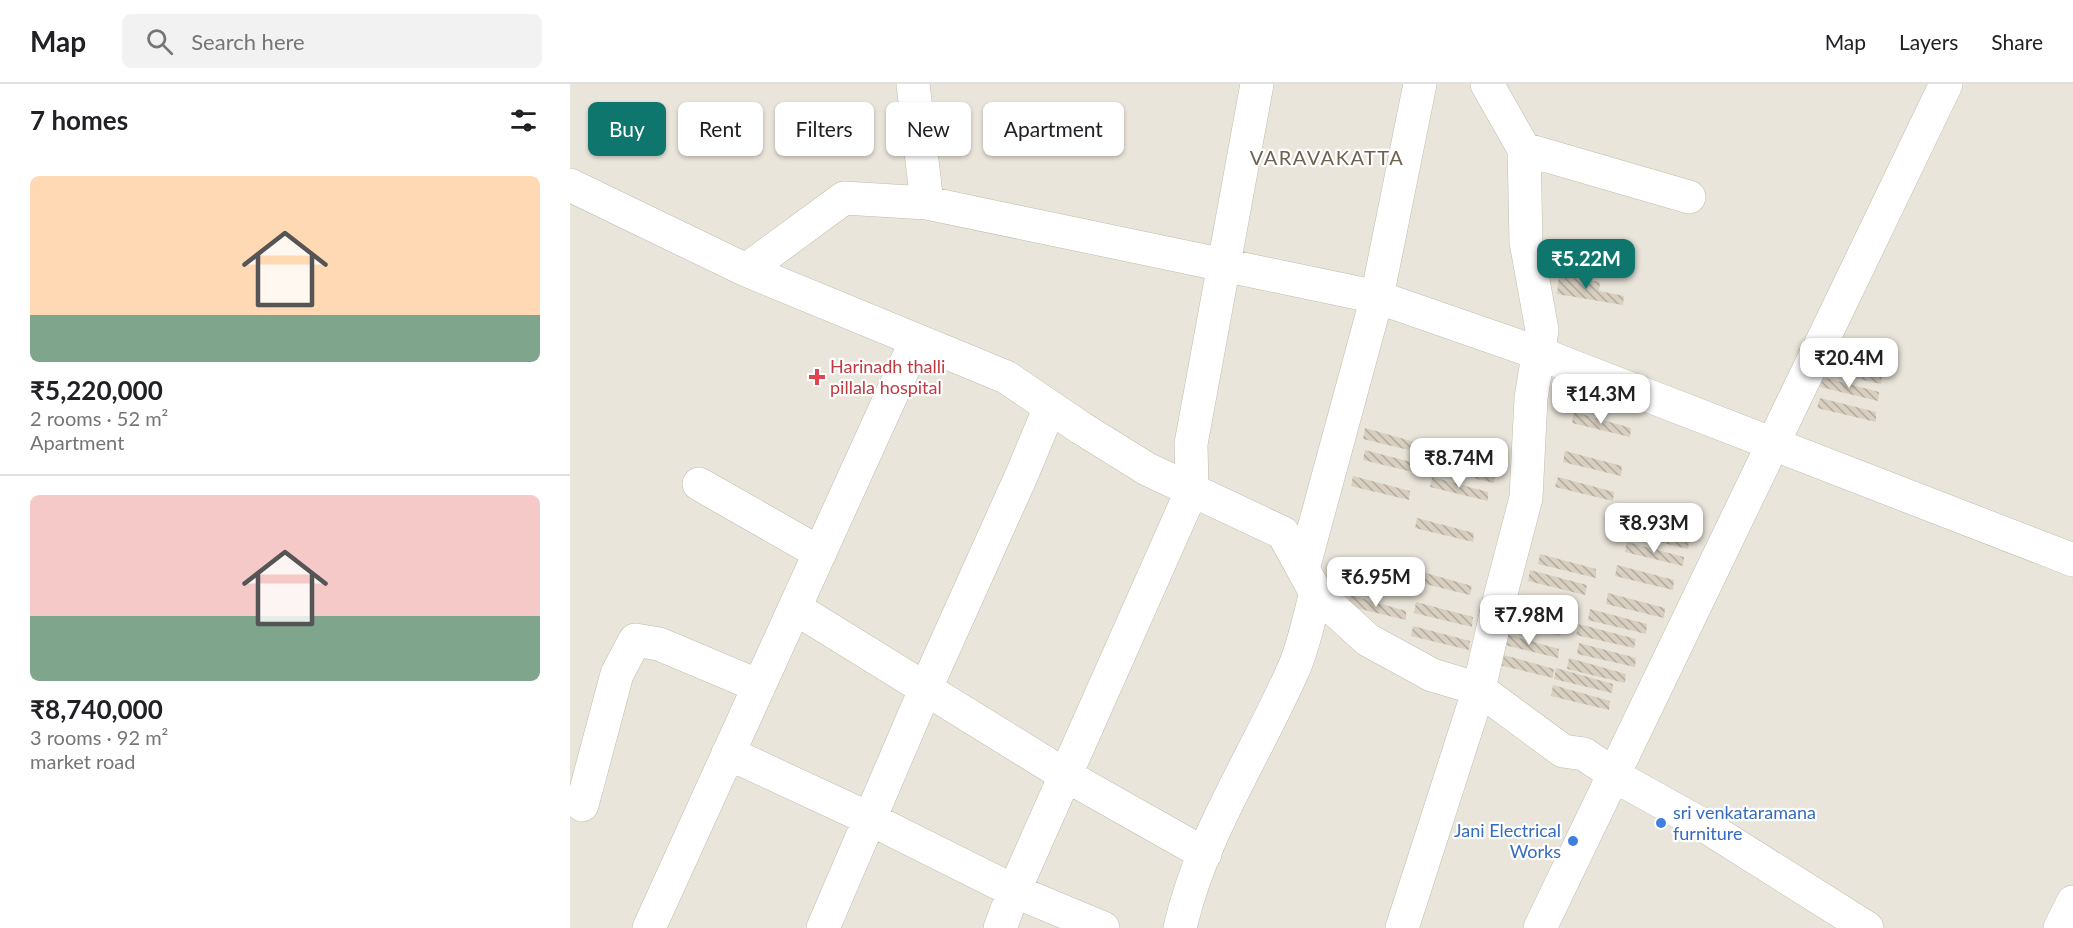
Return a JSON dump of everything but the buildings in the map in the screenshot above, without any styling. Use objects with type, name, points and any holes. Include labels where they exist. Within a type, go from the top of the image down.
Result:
[{"type":"street","points":[[914,84],[927,203]]},
{"type":"street","points":[[1000,928],[1014,891],[1192,490],[1191,444],[1257,84]]},
{"type":"street","points":[[1180,928],[1212,833],[1295,666],[1309,581],[1377,297],[1419,84]]},
{"type":"street","points":[[1402,928],[1479,689],[1526,498],[1531,398],[1542,330],[1526,242],[1524,148],[1487,84]]},
{"type":"street","points":[[1540,928],[1946,84]]},
{"type":"street","points":[[1524,148],[1689,197]]},
{"type":"street","points":[[570,185],[746,270],[1006,377],[1147,469],[1283,533],[1309,581],[1368,640],[1431,675],[1479,689],[1563,751],[1584,754],[1622,780],[1710,830],[1867,928]]},
{"type":"street","points":[[746,270],[844,198],[927,203],[1377,297],[1538,353],[2073,560]]},
{"type":"street","points":[[649,928],[916,341]]},
{"type":"street","points":[[823,928],[1050,407]]},
{"type":"street","points":[[699,484],[820,553]]},
{"type":"street","points":[[795,608],[1065,776],[1205,854]]},
{"type":"street","points":[[582,805],[618,674],[635,640],[659,644],[759,686]]},
{"type":"street","points":[[728,753],[870,819],[1014,891],[1103,928]]},
{"type":"street","points":[[2060,928],[2073,902]]},
{"type":"shaded area","points":[[570,84],[2073,84],[2073,928],[570,928]]},
{"type":"place","name":"Harinadh thalli pillala hospital","points":[[817,377]]},
{"type":"place","name":"sri venkataramana furniture","points":[[1661,823]]},
{"type":"place","name":"Jani Electrical Works","points":[[1573,841]]},
{"type":"district","name":"VARAVAKATTA","points":[[1327,158]]}]
